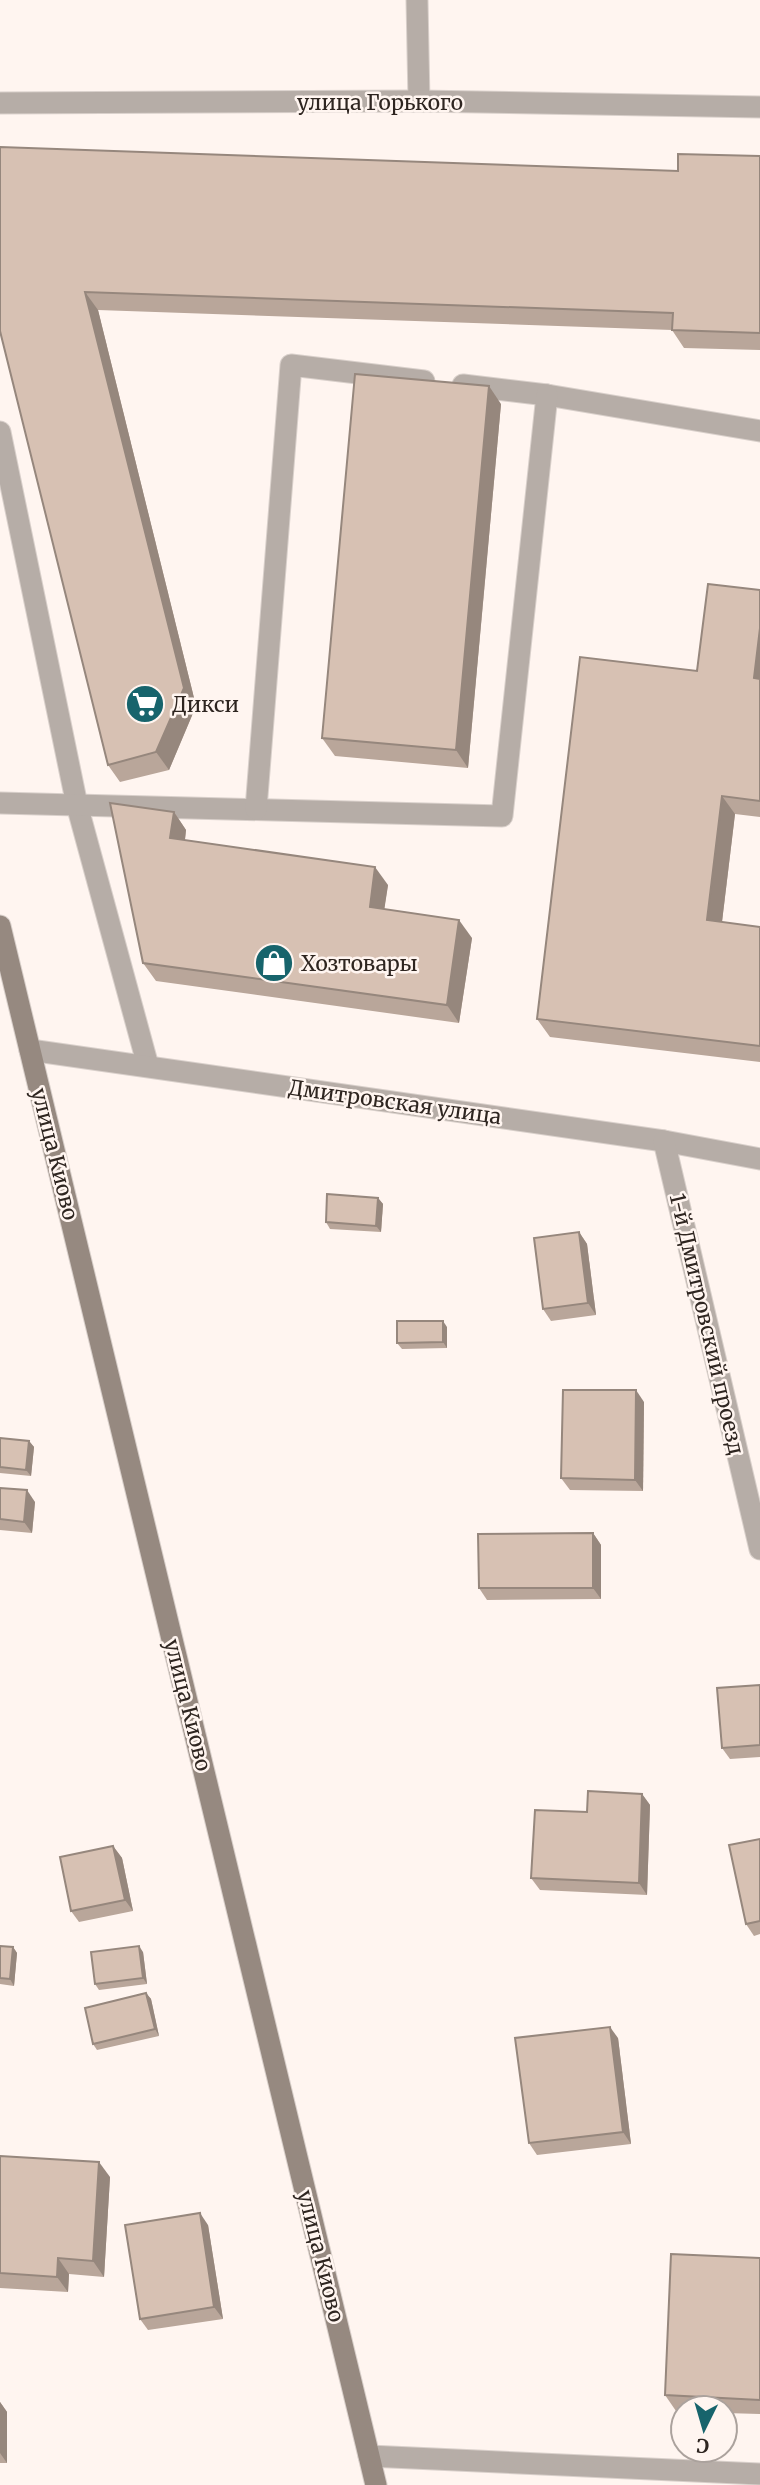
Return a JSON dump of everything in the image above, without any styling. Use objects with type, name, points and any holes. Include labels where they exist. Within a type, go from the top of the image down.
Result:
[{"type":"main road","name":"улица Киово","points":[[0,926],[376,2485]]},
{"type":"street","points":[[417,0],[419,100]]},
{"type":"street","name":"улица Горького","points":[[0,103],[419,100],[760,107]]},
{"type":"street","points":[[256,809],[291,365],[547,395],[760,430]]},
{"type":"street","points":[[0,803],[502,816],[547,395]]},
{"type":"street","points":[[0,432],[77,805],[148,1066]]},
{"type":"street","name":"Дмитровская улица","points":[[30,1049],[664,1141],[760,1159]]},
{"type":"street","name":"1-й Дмитровский проезд","points":[[664,1141],[760,1549]]},
{"type":"street","points":[[369,2456],[760,2474]]},
{"type":"building","points":[[0,147],[678,171],[678,154],[760,156],[760,333],[672,330],[673,313],[85,292],[184,688],[156,752],[108,765],[0,331]]},
{"type":"building","points":[[355,374],[489,386],[456,750],[322,738]]},
{"type":"building","points":[[708,584],[760,590],[760,628],[754,678],[760,679],[760,801],[722,796],[707,920],[760,927],[760,1046],[537,1019],[580,657],[697,671]]},
{"type":"building","points":[[110,803],[174,812],[170,838],[375,867],[370,907],[459,920],[447,1005],[143,963]]},
{"type":"building","points":[[327,1194],[378,1198],[376,1226],[326,1222]]},
{"type":"building","points":[[579,1232],[588,1303],[543,1309],[534,1238]]},
{"type":"building","points":[[397,1321],[443,1321],[443,1342],[397,1343]]},
{"type":"building","points":[[563,1390],[636,1390],[635,1480],[561,1478]]},
{"type":"building","points":[[0,1438],[29,1441],[26,1470],[0,1467]]},
{"type":"building","points":[[0,1488],[27,1490],[24,1522],[0,1519]]},
{"type":"building","points":[[593,1533],[593,1588],[479,1588],[478,1534]]},
{"type":"building","points":[[760,1685],[760,1745],[722,1748],[717,1688]]},
{"type":"building","points":[[588,1791],[642,1794],[639,1883],[531,1878],[535,1810],[587,1812]]},
{"type":"building","points":[[760,1839],[760,1921],[746,1924],[729,1845]]},
{"type":"building","points":[[113,1846],[125,1900],[71,1911],[60,1857]]},
{"type":"building","points":[[0,1946],[13,1947],[10,1979],[0,1978]]},
{"type":"building","points":[[139,1946],[143,1978],[95,1984],[91,1952]]},
{"type":"building","points":[[146,1993],[155,2029],[93,2044],[85,2008]]},
{"type":"building","points":[[610,2027],[623,2132],[529,2143],[515,2038]]},
{"type":"building","points":[[0,2156],[99,2162],[93,2261],[58,2258],[57,2277],[0,2273]]},
{"type":"building","points":[[200,2213],[214,2307],[140,2319],[125,2225]]},
{"type":"building","points":[[671,2254],[760,2258],[760,2400],[739,2399],[739,2394],[665,2395]]},
{"type":"place","name":"Дикси","points":[[145,704]]},
{"type":"place","name":"Хозтовары","points":[[274,963]]}]
